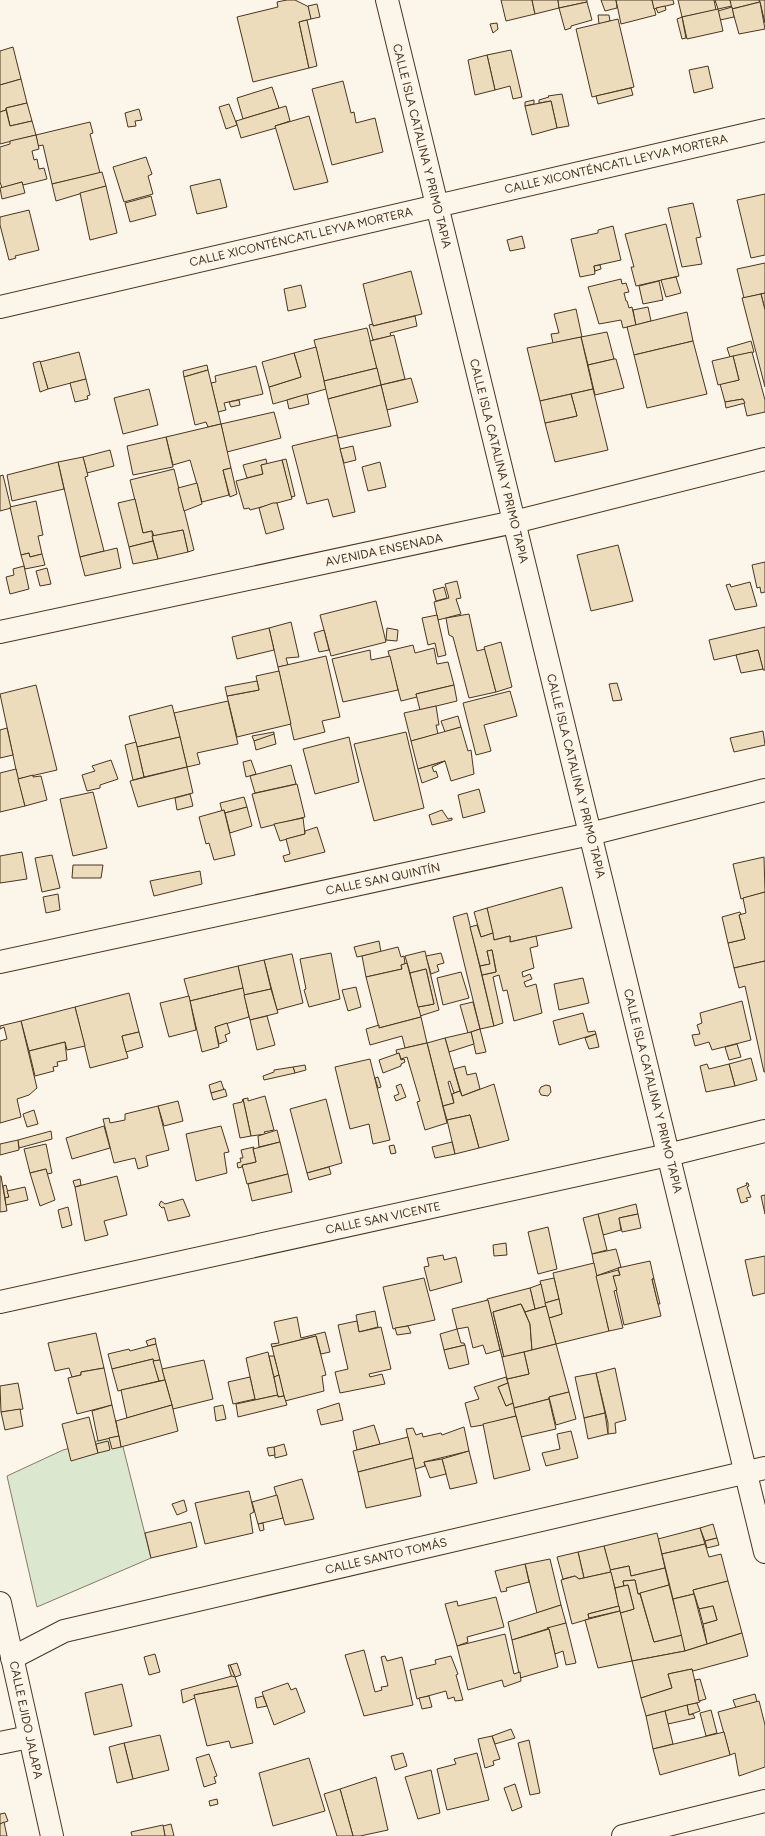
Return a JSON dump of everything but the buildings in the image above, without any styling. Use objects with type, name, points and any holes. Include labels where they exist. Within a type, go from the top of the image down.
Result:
[{"type":"street","name":"CALLE ISLA CATALINA Y PRIMO TAPIA","points":[[387,0],[668,1155],[755,1470],[765,1552]]},
{"type":"street","name":"CALLE XICONTÉNCATL LEYVA MORTERA","points":[[0,307],[765,130]]},
{"type":"street","name":"AVENIDA ENSENADA","points":[[0,632],[514,522],[765,459]]},
{"type":"street","name":"CALLE SAN QUINTÍN","points":[[0,962],[590,834],[765,790]]},
{"type":"street","name":"CALLE SAN VICENTE","points":[[0,1302],[668,1155],[765,1131]]},
{"type":"street","name":"CALLE SANTO TOMÁS","points":[[12,1658],[64,1631],[755,1470]]},
{"type":"street","name":"CALLE EJIDO JALAPA","points":[[0,1603],[52,1836]]},
{"type":"street","points":[[0,1743],[29,1737]]},
{"type":"street","points":[[624,1836],[765,1801]]},
{"type":"green space","points":[[120,1435],[151,1558],[37,1607],[7,1476],[63,1450]]}]
